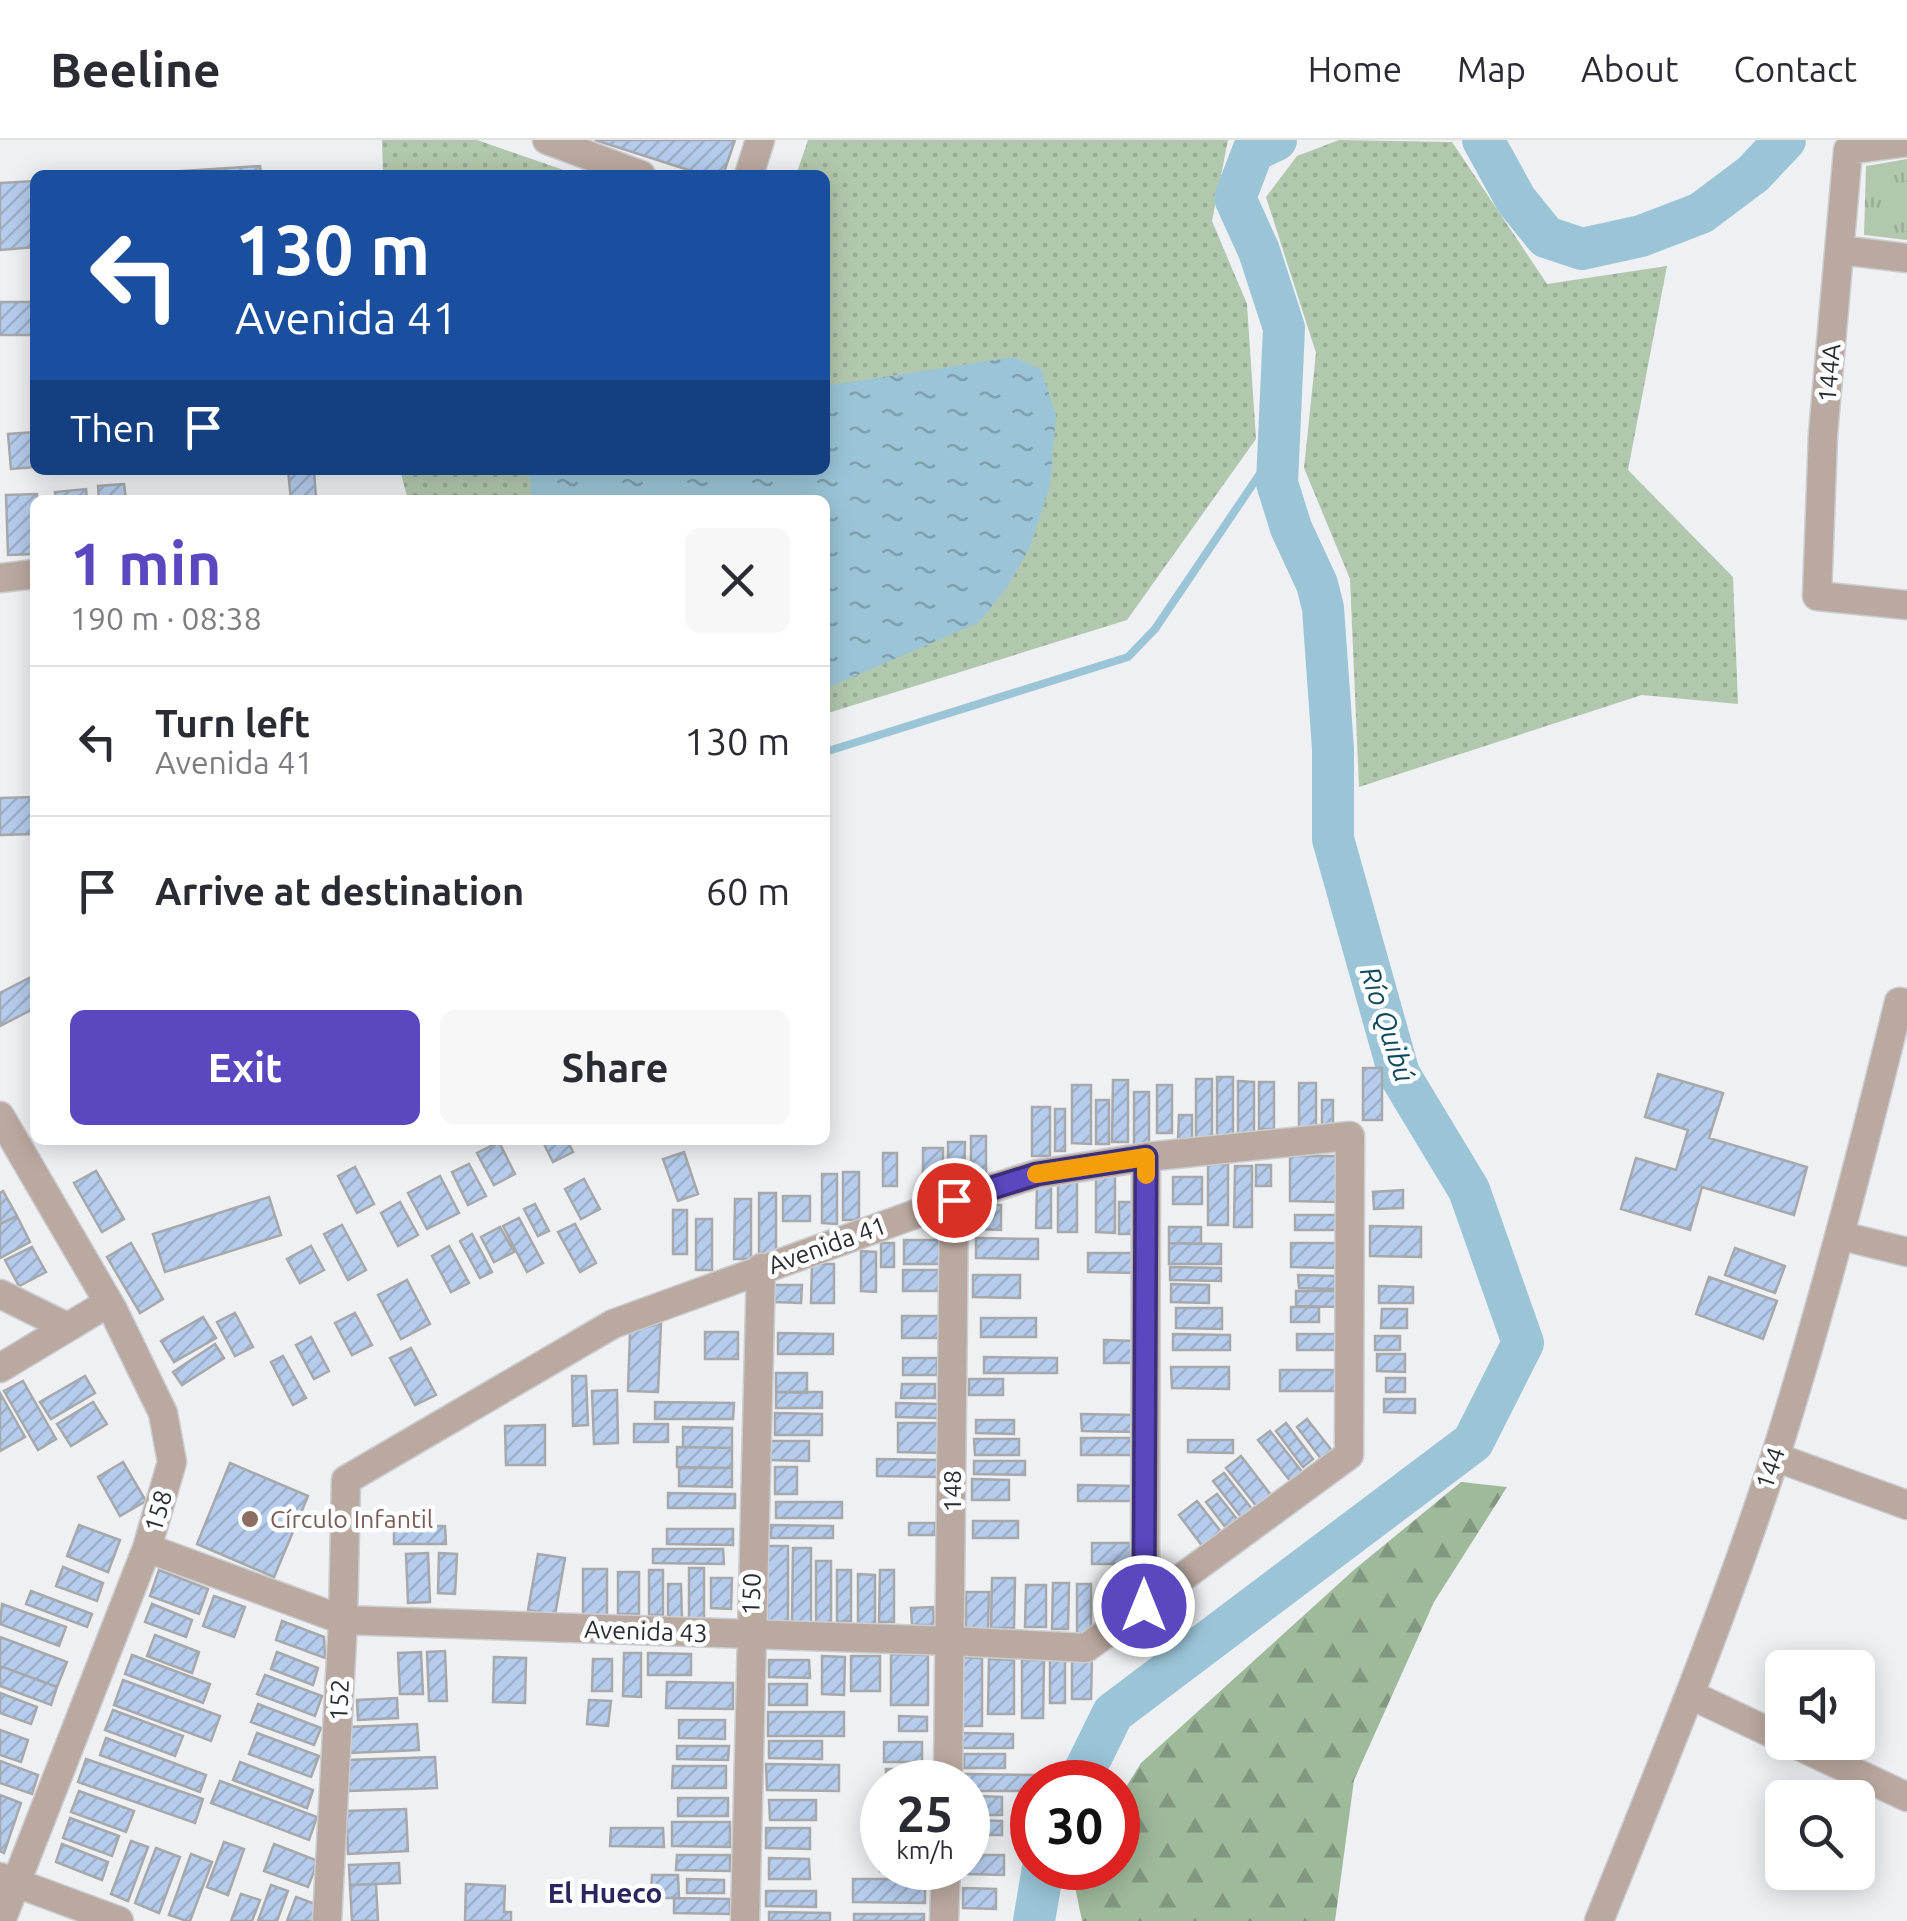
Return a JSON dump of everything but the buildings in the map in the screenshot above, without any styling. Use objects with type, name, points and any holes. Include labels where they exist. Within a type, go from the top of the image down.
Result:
[{"type":"street","points":[[547,140],[628,170]]},
{"type":"street","points":[[751,170],[760,140]]},
{"type":"street","name":"144A","points":[[1907,142],[1848,150],[1823,434],[1816,596],[1907,605]]},
{"type":"street","points":[[1840,250],[1907,258]]},
{"type":"street","points":[[0,578],[30,575]]},
{"type":"street","name":"144","points":[[1599,1921],[1690,1695],[1775,1457],[1842,1236],[1903,1002]]},
{"type":"street","name":"158","points":[[0,1116],[28,1145],[163,1413],[172,1462],[147,1548],[7,1880],[1,1921]]},
{"type":"street","name":"Avenida 41","points":[[346,1480],[613,1324],[954,1200],[1037,1174],[1146,1157],[1350,1136],[1349,1455]]},
{"type":"street","points":[[1144,1606],[1146,1157]]},
{"type":"street","name":"148","points":[[949,1760],[954,1200]]},
{"type":"street","points":[[1842,1236],[1907,1252]]},
{"type":"street","name":"150","points":[[745,1921],[761,1268]]},
{"type":"street","points":[[0,1294],[68,1328]]},
{"type":"street","points":[[0,1368],[108,1303]]},
{"type":"street","name":"Avenida 43","points":[[147,1548],[343,1620],[1086,1648],[1349,1455]]},
{"type":"street","points":[[1775,1457],[1907,1504]]},
{"type":"street","name":"152","points":[[328,1921],[346,1480]]},
{"type":"street","points":[[1690,1695],[1765,1730]]},
{"type":"street","points":[[1828,1760],[1907,1798]]},
{"type":"street","points":[[7,1880],[119,1921]]},
{"type":"street","points":[[944,1921],[945,1890]]},
{"type":"green space","points":[[382,140],[477,140],[564,170],[383,170]]},
{"type":"green space","points":[[808,140],[1228,140],[1212,221],[1247,304],[1256,439],[1127,620],[830,712],[830,495],[407,495],[401,475],[830,475],[830,170],[798,170]]},
{"type":"green space","points":[[1339,140],[1452,142],[1547,284],[1667,266],[1628,470],[1733,577],[1738,704],[1642,695],[1359,787],[1350,579],[1304,468],[1316,353],[1266,197],[1297,156]]},
{"type":"green space","points":[[1907,159],[1907,240],[1864,235],[1866,166]]},
{"type":"green space","points":[[1461,1482],[1507,1487],[1434,1602],[1354,1780],[1335,1921],[1082,1921],[1076,1890],[1140,1890],[1141,1763],[1355,1569]]},
{"type":"water","points":[[1014,357],[1041,369],[1056,415],[1050,486],[1030,547],[1006,589],[978,623],[830,687],[830,495],[531,495],[530,475],[830,475],[830,385]]},
{"type":"waterway","name":"Río Quibú","points":[[1090,1760],[1113,1713],[1473,1442],[1523,1343],[1469,1190],[1399,1074],[1333,839],[1333,749],[1323,608],[1277,483],[1284,328],[1259,251],[1235,198],[1253,151],[1276,140]]},
{"type":"waterway","name":"Río Quibú","points":[[1483,140],[1516,200],[1546,237],[1582,249],[1641,236],[1701,213],[1753,174],[1785,140]]},
{"type":"waterway","points":[[830,750],[1128,657],[1155,629],[1278,447]]},
{"type":"waterway","name":"Río Quibú","points":[[1034,1921],[1039,1890]]},
{"type":"slow traffic","points":[[1036,1174],[1146,1157],[1146,1175]]},
{"type":"place","name":"Círculo Infantil","points":[[250,1519]]},
{"type":"district","name":"El Hueco","points":[[605,1892]]},
{"type":"route","points":[[954,1200],[1037,1174],[1146,1157],[1144,1606]]}]
